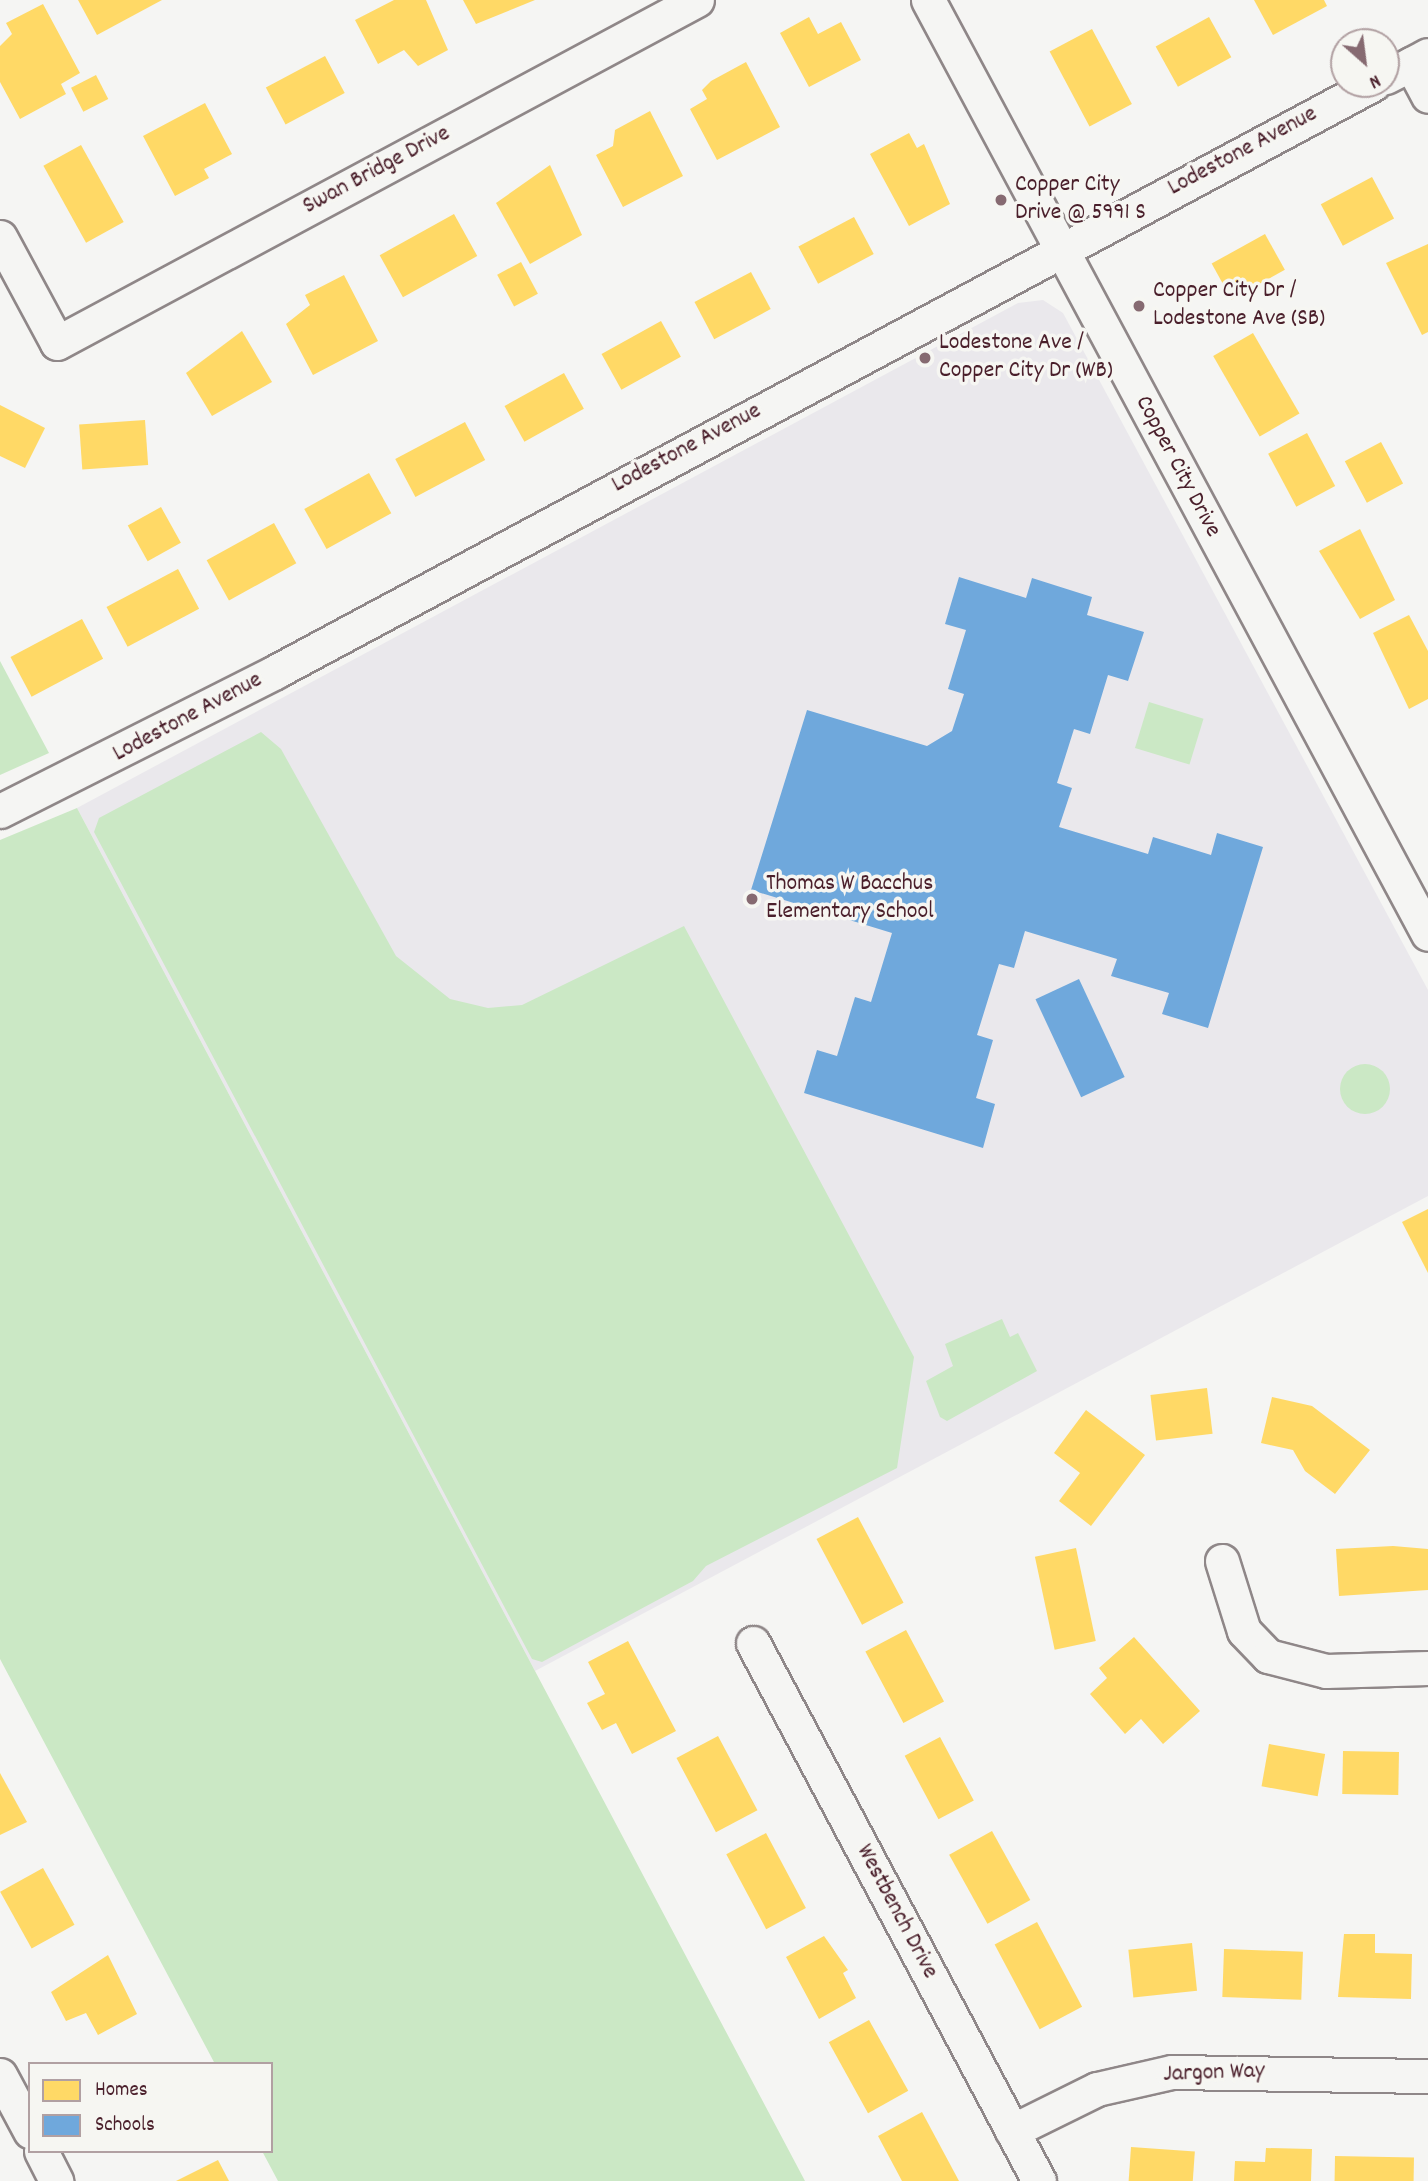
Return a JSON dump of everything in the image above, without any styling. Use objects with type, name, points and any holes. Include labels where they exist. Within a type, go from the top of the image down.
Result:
[{"type":"street","name":"Swan Bridge Drive","points":[[0,237],[57,343],[697,0]]},
{"type":"street","name":"Copper City Drive","points":[[928,0],[1428,934]]},
{"type":"street","points":[[1408,65],[1428,96]]},
{"type":"street","name":"Lodestone Avenue","points":[[0,811],[275,672],[1060,247],[1346,98]]},
{"type":"street","points":[[1222,1561],[1244,1631],[1268,1656],[1326,1671],[1428,1668]]},
{"type":"street","name":"Westbench Drive","points":[[753,1643],[1039,2181]]},
{"type":"street","name":"Jargon Way","points":[[1012,2131],[1097,2089],[1172,2072],[1428,2076]]},
{"type":"street","points":[[0,2075],[28,2127]]},
{"type":"street","points":[[42,2153],[56,2181]]},
{"type":"shaded area","name":"Thomas W Bacchus Elementary School","points":[[1043,300],[1063,313],[1428,990],[1428,1196],[535,1671],[77,808],[1018,303]]},
{"type":"green space","points":[[0,661],[49,753],[0,775]]},
{"type":"green space","points":[[1149,702],[1204,719],[1189,765],[1135,748]]},
{"type":"green space","points":[[261,732],[281,749],[396,956],[450,999],[488,1008],[522,1005],[684,926],[914,1357],[897,1468],[706,1566],[693,1581],[542,1662],[532,1659],[94,832],[99,818]]},
{"type":"green space","points":[[77,808],[805,2181],[278,2181],[263,2153],[273,2153],[273,2062],[214,2062],[0,1659],[0,840]]},
{"type":"green space","points":[[1365,1064],[1383,1071],[1390,1089],[1383,1107],[1365,1114],[1347,1107],[1340,1089],[1347,1071]]},
{"type":"green space","points":[[1002,1319],[1010,1337],[1018,1333],[1037,1371],[947,1421],[940,1417],[926,1381],[953,1366],[945,1344]]},
{"type":"building: Homes","points":[[78,0],[162,0],[97,35]]},
{"type":"building: Homes","points":[[394,0],[426,0],[448,50],[418,66],[404,50],[378,64],[355,20]]},
{"type":"building: Homes","points":[[463,0],[535,0],[476,24]]},
{"type":"building: Homes","points":[[1254,0],[1324,0],[1327,6],[1273,35]]},
{"type":"building: Homes","points":[[43,4],[80,73],[61,84],[66,94],[20,119],[0,82],[0,46],[12,34],[6,23]]},
{"type":"building: Homes","points":[[809,17],[818,34],[841,22],[861,60],[809,87],[780,33]]},
{"type":"building: Homes","points":[[1209,17],[1231,57],[1178,87],[1156,47]]},
{"type":"building: Homes","points":[[1092,29],[1132,104],[1090,127],[1050,52]]},
{"type":"building: Homes","points":[[325,56],[345,93],[286,125],[266,87]]},
{"type":"building: Homes","points":[[746,62],[780,127],[717,160],[690,109],[707,99],[702,90],[711,81]]},
{"type":"building: Homes","points":[[96,75],[108,99],[83,112],[71,88]]},
{"type":"building: Homes","points":[[205,103],[232,154],[204,169],[209,178],[175,196],[143,136]]},
{"type":"building: Homes","points":[[650,111],[683,176],[623,207],[596,155],[613,146],[615,130]]},
{"type":"building: Homes","points":[[909,133],[917,148],[924,144],[950,204],[909,226],[870,154]]},
{"type":"building: Homes","points":[[81,145],[124,222],[86,243],[43,166]]},
{"type":"building: Homes","points":[[550,165],[582,235],[530,264],[496,203]]},
{"type":"building: Homes","points":[[1372,177],[1394,218],[1343,246],[1321,204]]},
{"type":"building: Homes","points":[[454,214],[477,256],[403,297],[380,255]]},
{"type":"building: Homes","points":[[854,217],[874,254],[818,284],[798,247]]},
{"type":"building: Homes","points":[[1265,234],[1285,270],[1232,299],[1212,264]]},
{"type":"building: Homes","points":[[1428,244],[1428,332],[1422,335],[1386,263]]},
{"type":"building: Homes","points":[[521,262],[538,294],[514,306],[497,275]]},
{"type":"building: Homes","points":[[751,272],[771,309],[714,339],[694,302]]},
{"type":"building: Homes","points":[[344,275],[378,341],[313,375],[286,324],[310,305],[305,295]]},
{"type":"building: Homes","points":[[661,321],[681,357],[621,390],[602,354]]},
{"type":"building: Homes","points":[[242,331],[272,382],[212,416],[186,373]]},
{"type":"building: Homes","points":[[1253,333],[1300,414],[1260,437],[1213,356]]},
{"type":"building: Homes","points":[[564,373],[584,409],[524,442],[505,406]]},
{"type":"building: Homes","points":[[0,405],[45,428],[25,468],[0,456]]},
{"type":"building: Homes","points":[[145,420],[148,465],[82,469],[79,425]]},
{"type":"building: Homes","points":[[465,422],[485,460],[415,497],[395,459]]},
{"type":"building: Homes","points":[[1307,433],[1335,486],[1296,507],[1268,454]]},
{"type":"building: Homes","points":[[1381,442],[1403,483],[1367,503],[1345,461]]},
{"type":"building: Homes","points":[[369,473],[391,513],[327,549],[304,509]]},
{"type":"building: Homes","points":[[161,507],[181,543],[148,561],[128,525]]},
{"type":"building: Homes","points":[[274,523],[296,563],[229,601],[207,560]]},
{"type":"building: Homes","points":[[1360,529],[1395,600],[1360,619],[1319,551]]},
{"type":"building: Homes","points":[[178,569],[199,609],[128,647],[106,607]]},
{"type":"building: Homes","points":[[1409,615],[1428,651],[1428,699],[1409,709],[1373,633]]},
{"type":"building: Homes","points":[[82,619],[103,659],[32,697],[10,657]]},
{"type":"building: Homes","points":[[1428,1209],[1428,1273],[1402,1222]]},
{"type":"building: Homes","points":[[1207,1388],[1213,1434],[1156,1441],[1150,1395]]},
{"type":"building: Homes","points":[[1272,1397],[1312,1406],[1370,1450],[1335,1494],[1305,1471],[1293,1450],[1261,1443]]},
{"type":"building: Homes","points":[[1086,1410],[1145,1455],[1091,1526],[1059,1501],[1080,1473],[1054,1453]]},
{"type":"building: Homes","points":[[858,1517],[904,1603],[862,1625],[817,1539]]},
{"type":"building: Homes","points":[[1393,1546],[1428,1549],[1428,1590],[1339,1596],[1336,1549]]},
{"type":"building: Homes","points":[[1076,1548],[1096,1641],[1055,1650],[1035,1557]]},
{"type":"building: Homes","points":[[906,1630],[944,1702],[903,1723],[865,1652]]},
{"type":"building: Homes","points":[[1134,1637],[1200,1711],[1163,1744],[1141,1719],[1125,1734],[1090,1694],[1107,1678],[1099,1668]]},
{"type":"building: Homes","points":[[628,1641],[676,1731],[632,1754],[616,1723],[602,1730],[587,1703],[605,1694],[588,1662]]},
{"type":"building: Homes","points":[[718,1736],[757,1810],[716,1832],[677,1758]]},
{"type":"building: Homes","points":[[940,1737],[974,1801],[938,1819],[905,1756]]},
{"type":"building: Homes","points":[[1269,1744],[1325,1754],[1318,1796],[1262,1786]]},
{"type":"building: Homes","points":[[1343,1751],[1399,1752],[1398,1795],[1342,1794]]},
{"type":"building: Homes","points":[[0,1773],[27,1822],[0,1835]]},
{"type":"building: Homes","points":[[992,1831],[1030,1900],[987,1924],[949,1855]]},
{"type":"building: Homes","points":[[766,1833],[806,1908],[766,1929],[726,1854]]},
{"type":"building: Homes","points":[[43,1868],[75,1925],[32,1949],[0,1892]]},
{"type":"building: Homes","points":[[1037,1922],[1082,2007],[1040,2029],[995,1945]]},
{"type":"building: Homes","points":[[1344,1934],[1375,1934],[1375,1953],[1412,1954],[1411,1999],[1338,1997]]},
{"type":"building: Homes","points":[[824,1936],[848,1970],[843,1973],[856,1998],[819,2019],[786,1957]]},
{"type":"building: Homes","points":[[1192,1943],[1197,1991],[1133,1997],[1128,1950]]},
{"type":"building: Homes","points":[[1224,1949],[1303,1952],[1301,2000],[1222,1997]]},
{"type":"building: Homes","points":[[108,1955],[137,2014],[98,2035],[86,2013],[66,2021],[51,1992]]},
{"type":"building: Homes","points":[[869,2020],[908,2091],[868,2113],[829,2042]]},
{"type":"building: Homes","points":[[922,2112],[959,2181],[902,2181],[878,2136]]},
{"type":"building: Homes","points":[[1131,2147],[1195,2151],[1193,2181],[1129,2181]]},
{"type":"building: Homes","points":[[1266,2148],[1312,2149],[1311,2181],[1234,2181],[1235,2161],[1265,2162]]},
{"type":"building: Homes","points":[[1335,2156],[1414,2157],[1414,2181],[1335,2181]]},
{"type":"building: Homes","points":[[218,2160],[229,2181],[176,2181]]},
{"type":"building: Schools","name":"Thomas W Bacchus Elementary School","points":[[959,577],[1026,598],[1032,578],[1092,597],[1087,615],[1144,632],[1128,681],[1108,675],[1090,734],[1074,729],[1057,783],[1072,788],[1059,827],[1148,854],[1153,837],[1211,855],[1217,833],[1263,847],[1208,1028],[1162,1014],[1169,993],[1111,976],[1117,959],[1025,931],[1014,968],[999,964],[977,1035],[993,1040],[976,1098],[995,1104],[983,1148],[804,1093],[817,1050],[837,1056],[855,997],[871,1002],[892,933],[751,890],[807,710],[927,746],[952,731],[964,694],[948,689],[966,630],[945,624]]},
{"type":"building: Schools","points":[[1079,979],[1125,1077],[1081,1097],[1035,999]]},
{"type":"place","name":"Copper City Drive @ 5991 S","points":[[1001,200]]},
{"type":"place","name":"Copper City Dr / Lodestone Ave (SB)","points":[[1139,306]]},
{"type":"place","name":"Lodestone Ave / Copper City Dr (WB)","points":[[925,358]]},
{"type":"place","name":"Thomas W Bacchus Elementary School","points":[[752,899]]}]
